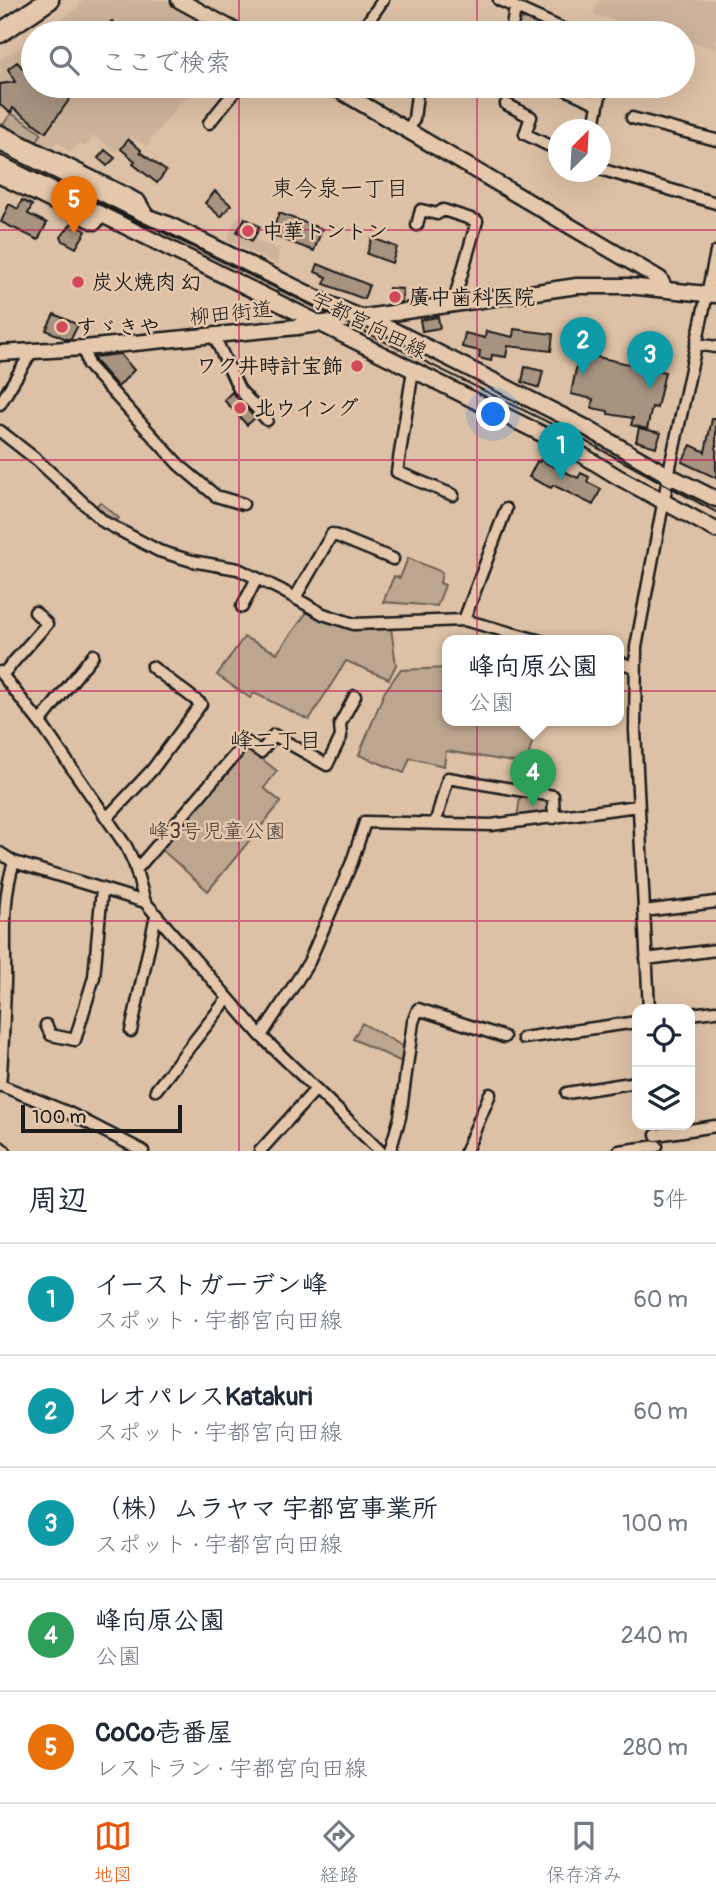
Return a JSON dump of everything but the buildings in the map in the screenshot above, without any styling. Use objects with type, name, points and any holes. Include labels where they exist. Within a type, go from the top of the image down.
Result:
[{"type":"highway","points":[[0,33],[49,0]]},
{"type":"main road","points":[[179,0],[217,21]]},
{"type":"main road","points":[[352,98],[660,279],[665,289]]},
{"type":"main road","points":[[0,133],[138,202],[145,216]]},
{"type":"main road","name":"宇都宮向田線","points":[[0,146],[364,318],[585,427],[716,499]]},
{"type":"main road","name":"宇都宮向田線","points":[[0,164],[574,450],[716,530]]},
{"type":"main road","points":[[0,176],[94,222],[162,247]]},
{"type":"main road","name":"柳田街道","points":[[0,353],[84,348],[319,324],[577,286],[628,286],[712,295]]},
{"type":"street","points":[[368,21],[383,0]]},
{"type":"street","points":[[499,0],[545,21]]},
{"type":"street","points":[[513,21],[515,8]]},
{"type":"street","points":[[209,123],[229,98]]},
{"type":"street","points":[[408,131],[414,119],[417,98]]},
{"type":"street","points":[[585,98],[598,104]]},
{"type":"street","points":[[595,119],[599,98]]},
{"type":"street","points":[[506,104],[531,117],[525,134],[548,144]]},
{"type":"street","points":[[632,118],[716,139]]},
{"type":"street","points":[[611,172],[716,203]]},
{"type":"street","points":[[417,225],[421,210],[437,214],[443,210],[477,221],[453,304]]},
{"type":"street","points":[[649,1004],[634,667],[638,629],[668,475],[696,344],[712,295],[716,252]]},
{"type":"street","points":[[214,335],[239,389],[267,420]]},
{"type":"street","points":[[696,344],[716,347]]},
{"type":"street","points":[[84,348],[88,365],[179,465],[216,495],[243,503]]},
{"type":"street","points":[[0,404],[32,351]]},
{"type":"street","points":[[413,370],[397,472],[453,495]]},
{"type":"street","points":[[0,431],[37,460],[104,522],[159,551],[192,561],[238,569],[323,614],[354,624],[464,620],[519,635]]},
{"type":"street","points":[[464,620],[506,509]]},
{"type":"street","points":[[295,598],[332,534],[393,559]]},
{"type":"street","points":[[242,607],[257,578]]},
{"type":"street","points":[[35,612],[47,624],[1,673],[40,722],[126,846],[145,902],[261,1036],[380,1151]]},
{"type":"street","points":[[40,722],[93,655]]},
{"type":"street","points":[[624,664],[634,667]]},
{"type":"street","points":[[107,818],[152,770],[201,704],[152,667]]},
{"type":"street","points":[[136,870],[246,742],[261,752],[274,735],[327,765],[341,737],[340,724],[355,695]]},
{"type":"street","points":[[435,824],[448,778],[553,796],[554,818]]},
{"type":"street","points":[[261,1036],[309,962],[352,862],[365,822],[491,825],[638,806]]},
{"type":"street","points":[[0,853],[14,862],[145,902]]},
{"type":"street","points":[[14,862],[8,880],[4,924],[5,981],[0,1086],[69,1113],[144,1151]]},
{"type":"street","points":[[46,1025],[51,1035],[75,1040],[94,977],[102,889]]},
{"type":"street","points":[[644,911],[716,902]]},
{"type":"street","points":[[131,1031],[156,915]]},
{"type":"street","points":[[646,959],[716,950]]},
{"type":"street","points":[[156,1090],[228,998]]},
{"type":"street","points":[[390,1151],[400,1117],[413,1022],[418,1009],[503,1037]]},
{"type":"street","points":[[695,1013],[716,1010]]},
{"type":"street","points":[[523,1038],[632,1023]]},
{"type":"street","points":[[567,1093],[632,1083]]},
{"type":"street","points":[[260,1151],[316,1089]]},
{"type":"street","points":[[466,1151],[490,1094]]},
{"type":"street","points":[[619,1151],[656,1139],[716,1126]]},
{"type":"street","points":[[0,1147],[5,1151]]},
{"type":"shaded area","points":[[83,0],[165,0],[204,21],[58,21],[75,10]]},
{"type":"shaded area","points":[[600,0],[716,0],[716,49],[695,43],[695,21],[616,21],[593,14]]},
{"type":"shaded area","points":[[21,46],[21,98],[185,98],[147,146],[130,136],[117,152],[95,136],[84,147],[80,143],[70,153],[57,141],[51,149],[37,142],[41,134],[39,131],[0,106],[0,60]]},
{"type":"shaded area","points":[[241,213],[261,225],[255,240],[279,250],[278,265],[227,240]]},
{"type":"green space","points":[[11,113],[39,131],[41,134],[37,142],[3,125]]},
{"type":"green space","points":[[100,502],[119,518],[114,524],[94,509]]},
{"type":"green space","points":[[408,558],[442,572],[440,583],[445,585],[437,606],[383,602],[394,576],[400,578]]},
{"type":"green space","points":[[308,611],[338,626],[367,630],[391,628],[396,665],[389,679],[346,661],[309,720],[254,693],[250,698],[217,675],[244,637],[277,653]]},
{"type":"green space","points":[[442,668],[442,726],[537,726],[526,764],[446,751],[444,766],[410,758],[404,773],[359,755],[384,693],[400,670]]},
{"type":"green space","name":"峰3号児童公園","points":[[248,748],[277,771],[264,788],[281,802],[208,891],[160,848]]},
{"type":"green space","points":[[520,797],[545,800],[549,810],[543,815],[517,818]]},
{"type":"green space","points":[[362,1023],[406,1048],[404,1063],[353,1039]]},
{"type":"tram line","points":[[0,152],[574,435],[716,512]]},
{"type":"place","name":"中華トントン","points":[[248,231]]},
{"type":"place","name":"CoCo壱番屋","points":[[74,234]]},
{"type":"place","name":"炭火焼肉 幻","points":[[78,282]]},
{"type":"place","name":"廣中歯科医院","points":[[395,297]]},
{"type":"place","name":"すゞきや","points":[[62,327]]},
{"type":"place","name":"ワク井時計宝飾","points":[[357,366]]},
{"type":"place","name":"レオパレスKatakuri","points":[[583,375]]},
{"type":"place","name":"（株）ムラヤマ 宇都宮事業所","points":[[650,389]]},
{"type":"place","name":"北ウイング","points":[[240,408]]},
{"type":"place","name":"イーストガーデン峰","points":[[561,480]]},
{"type":"place","name":"峰向原公園","points":[[533,807]]},
{"type":"district","name":"東今泉一丁目","points":[[340,188]]},
{"type":"district","name":"峰二丁目","points":[[276,740]]}]
